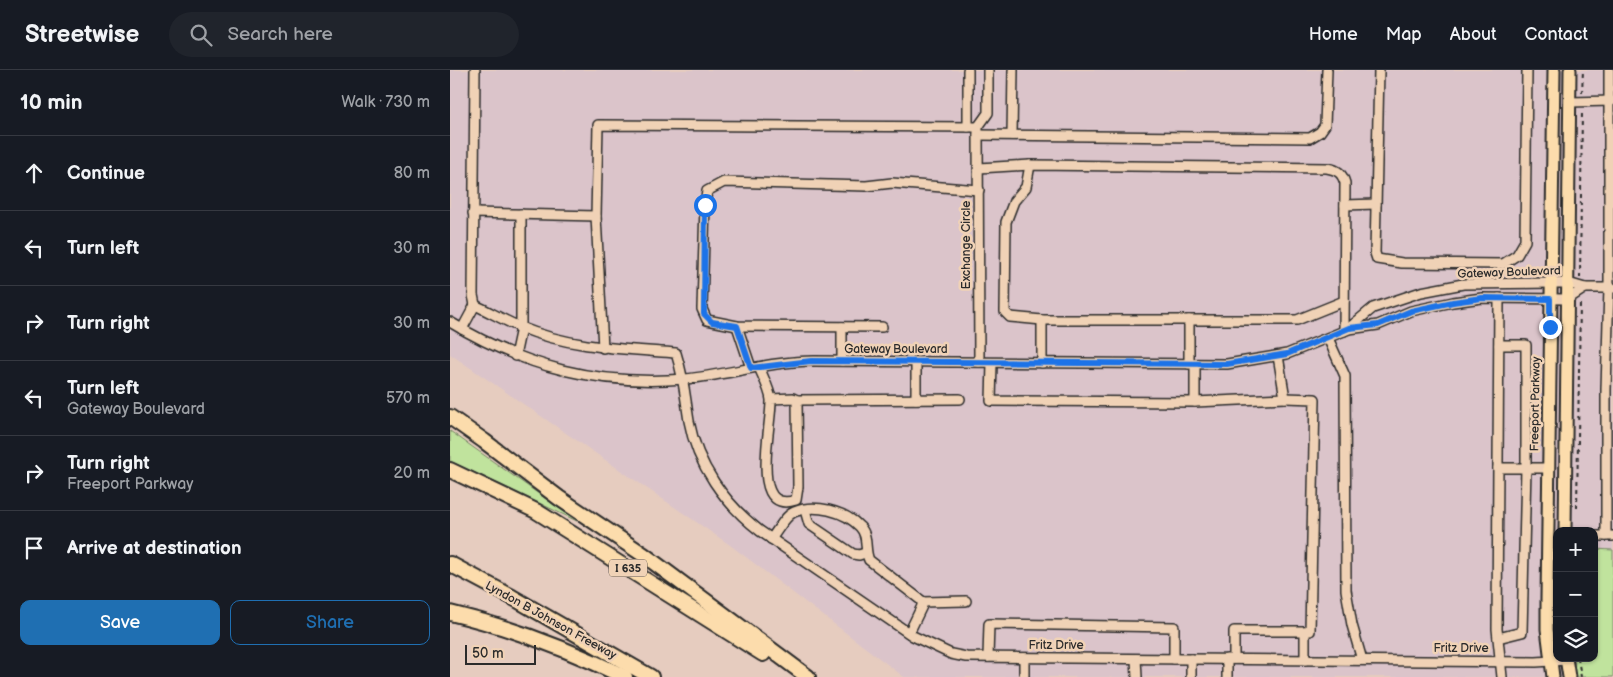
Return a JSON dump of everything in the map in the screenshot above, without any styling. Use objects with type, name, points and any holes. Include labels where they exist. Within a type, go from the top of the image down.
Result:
[{"type":"highway","points":[[450,417],[559,498],[644,555],[808,677]]},
{"type":"highway","name":"I 635","points":[[450,470],[536,511],[799,677]]},
{"type":"highway","name":"Lyndon B Johnson Freeway","points":[[450,564],[512,597],[650,677]]},
{"type":"highway","points":[[450,613],[494,625],[562,648],[625,677]]},
{"type":"main road","name":"Freeport Parkway","points":[[1553,677],[1550,661],[1546,599],[1554,70]]},
{"type":"main road","points":[[1565,527],[1570,70]]},
{"type":"main road","points":[[1566,662],[1569,677]]},
{"type":"street","points":[[462,329],[475,305],[473,295],[473,213],[475,70]]},
{"type":"street","points":[[968,70],[968,127]]},
{"type":"street","points":[[978,131],[988,113],[988,70]]},
{"type":"street","points":[[1012,135],[1013,70]]},
{"type":"street","points":[[475,305],[521,328],[572,343],[603,348],[596,216],[598,124],[968,127],[978,131],[1012,135],[1310,138],[1320,132],[1325,125],[1327,70]]},
{"type":"street","points":[[1379,70],[1375,253],[1377,258],[1402,263],[1503,264],[1517,255],[1525,241],[1527,70]]},
{"type":"street","points":[[1609,70],[1611,101],[1611,288],[1606,389],[1609,536]]},
{"type":"street","points":[[1570,102],[1611,101]]},
{"type":"street","name":"Exchange Circle","points":[[978,131],[979,362]]},
{"type":"street","points":[[979,168],[1030,164],[1327,168],[1337,170],[1342,174],[1345,183],[1344,301],[1346,330]]},
{"type":"street","points":[[1030,164],[1026,187],[1014,200],[1006,222],[1005,312],[1010,317],[1042,320],[1297,320],[1344,301]]},
{"type":"street","points":[[882,327],[737,326],[707,320],[702,309],[707,191],[724,182],[866,186],[892,184],[979,190]]},
{"type":"street","points":[[1345,205],[1376,204]]},
{"type":"street","points":[[473,213],[596,216]]},
{"type":"street","points":[[515,356],[521,328],[521,214]]},
{"type":"street","points":[[1502,282],[1503,264]]},
{"type":"street","name":"Gateway Boulevard","points":[[1346,330],[1373,308],[1421,292],[1463,284],[1502,282],[1568,283],[1585,288],[1611,288]]},
{"type":"street","points":[[1568,299],[1585,288]]},
{"type":"street","points":[[1500,298],[1498,638],[1502,677]]},
{"type":"street","name":"Gateway Boulevard","points":[[450,322],[515,356],[561,371],[603,378],[634,380],[684,379],[811,361],[1227,364],[1278,356],[1346,330],[1378,325],[1411,311],[1453,302],[1500,298],[1568,299]]},
{"type":"street","points":[[1042,320],[1042,363]]},
{"type":"street","points":[[1189,320],[1195,402]]},
{"type":"street","points":[[737,326],[771,399],[766,477],[769,494],[777,501],[789,502],[796,500],[798,487],[797,400]]},
{"type":"street","points":[[842,327],[842,362]]},
{"type":"street","points":[[1328,338],[1345,376],[1346,590],[1352,625],[1362,660]]},
{"type":"street","points":[[1498,638],[1522,632],[1526,468],[1526,345],[1499,345]]},
{"type":"street","name":"Fritz Drive","points":[[603,348],[676,353],[684,379],[689,422],[705,466],[723,496],[740,515],[771,539],[909,633],[951,654],[966,657],[1024,658],[1553,661]]},
{"type":"street","points":[[1278,356],[1285,398]]},
{"type":"street","points":[[916,362],[916,399]]},
{"type":"street","points":[[992,363],[992,401],[1195,402],[1285,398],[1315,399],[1310,631],[1234,631],[1231,659],[1226,677]]},
{"type":"street","points":[[771,399],[960,398]]},
{"type":"street","points":[[1498,468],[1548,468]]},
{"type":"street","points":[[789,502],[792,513]]},
{"type":"street","points":[[771,539],[792,513],[805,510],[835,511],[860,527],[865,535],[865,553],[869,560],[922,602],[966,601]]},
{"type":"street","points":[[805,510],[809,524],[853,554],[865,553]]},
{"type":"street","points":[[909,633],[922,602]]},
{"type":"street","points":[[988,657],[989,624],[1174,627],[1174,659]]},
{"type":"street","points":[[1305,631],[1306,660]]},
{"type":"street","points":[[1024,658],[1024,677]]},
{"type":"street","points":[[1136,658],[1137,677]]},
{"type":"street","points":[[1191,659],[1191,677]]},
{"type":"path","points":[[1579,662],[1581,677]]},
{"type":"shaded area","points":[[450,70],[1613,70],[1613,550],[1598,549],[1598,527],[1553,527],[1553,662],[1575,662],[1574,675],[1565,677],[904,677],[730,545],[450,354]]},
{"type":"green space","points":[[450,431],[577,521],[450,461]]},
{"type":"green space","points":[[1598,549],[1613,550],[1613,677],[1565,677],[1574,675],[1575,662],[1598,662]]},
{"type":"route","points":[[705,205],[702,309],[707,320],[737,326],[751,368],[811,361],[1227,364],[1262,360],[1287,354],[1349,328],[1378,325],[1411,311],[1482,298],[1550,299],[1550,327]]}]
